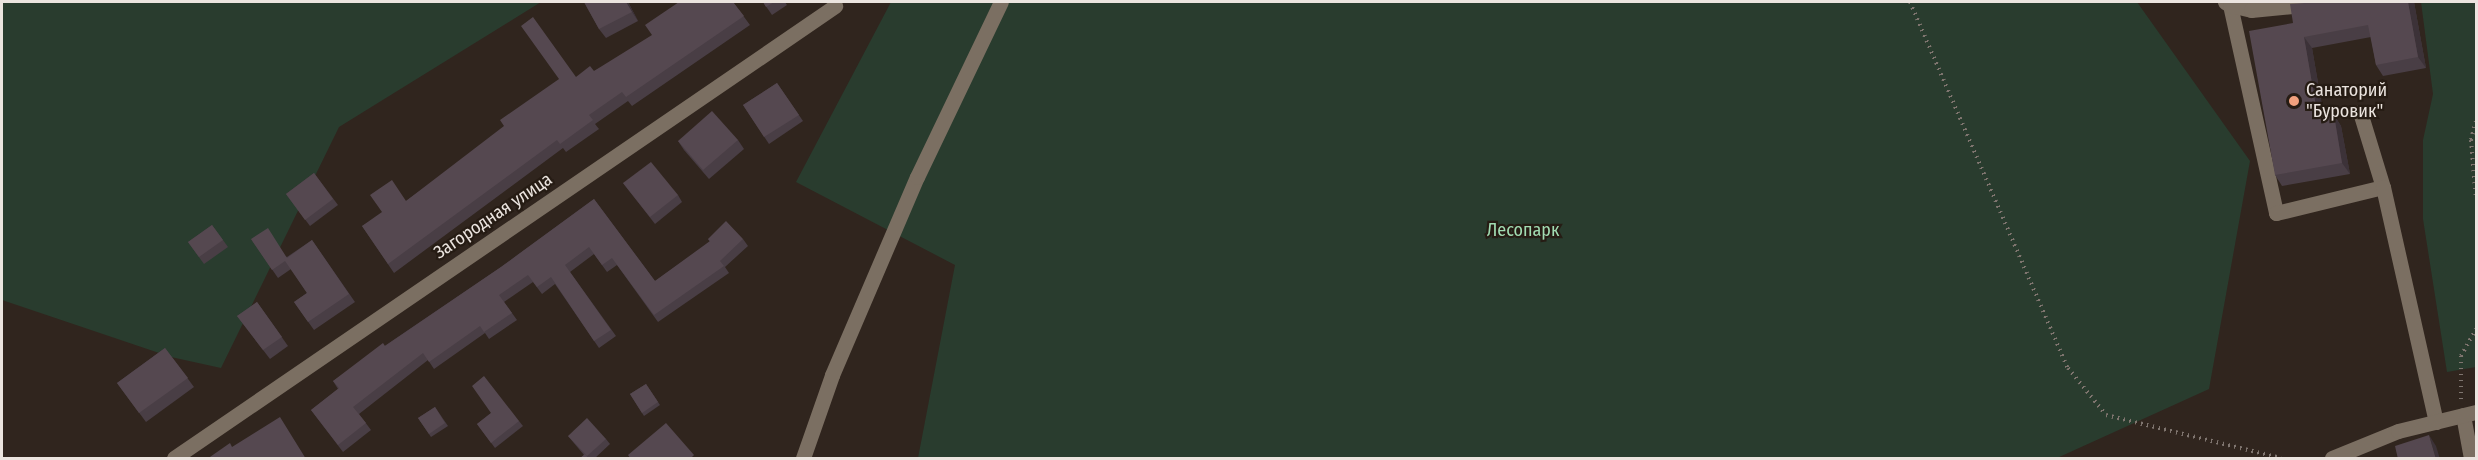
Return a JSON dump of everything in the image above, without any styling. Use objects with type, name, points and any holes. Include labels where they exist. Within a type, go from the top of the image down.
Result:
[{"type":"street","points":[[803,459],[832,375],[917,177],[1001,2]]},
{"type":"street","points":[[2336,2],[2251,10],[2227,3],[2276,213],[2383,187]]},
{"type":"street","name":"Загородная улица","points":[[174,459],[835,6]]},
{"type":"street","points":[[2360,112],[2383,187],[2436,422]]},
{"type":"street","points":[[2332,459],[2398,431],[2470,413],[2472,459]]},
{"type":"path","points":[[1910,2],[2068,368],[2106,415],[2281,459]]},
{"type":"path","points":[[2476,121],[2472,140],[2476,199]]},
{"type":"path","points":[[2470,413],[2461,356],[2476,329]]},
{"type":"green space","points":[[2,2],[541,2],[339,127],[221,368],[171,357],[2,300]]},
{"type":"green space","name":"Лесопарк","points":[[891,2],[2137,2],[2250,161],[2209,389],[2057,458],[918,458],[955,265],[796,182]]},
{"type":"green space","points":[[2421,2],[2476,2],[2476,367],[2447,372],[2423,219],[2423,140],[2433,94]]},
{"type":"building","points":[[584,2],[626,2],[632,12],[599,29]]},
{"type":"building","points":[[679,2],[733,2],[744,16],[626,97],[622,92],[589,115],[593,120],[560,144],[557,140],[388,264],[362,226],[382,212],[370,195],[392,180],[406,201],[504,126],[500,120],[559,79],[521,26],[533,17],[576,77],[590,66],[594,71],[652,35],[645,25]]},
{"type":"building","points":[[763,2],[774,2],[766,7]]},
{"type":"building","name":"Санаторий \"Буровик\"","points":[[2408,2],[2418,57],[2376,65],[2368,25],[2304,37],[2318,118],[2334,115],[2342,163],[2275,175],[2249,31],[2293,23],[2290,4]]},
{"type":"building","points":[[777,83],[799,115],[764,137],[743,105]]},
{"type":"building","points":[[712,111],[738,140],[703,170],[678,141]]},
{"type":"building","points":[[651,162],[678,195],[650,217],[623,183]]},
{"type":"building","points":[[314,173],[333,199],[305,220],[286,194]]},
{"type":"building","points":[[594,199],[655,281],[710,241],[708,239],[726,221],[743,239],[720,261],[724,266],[654,315],[612,258],[602,265],[589,247],[565,265],[611,330],[594,341],[551,277],[537,287],[528,275],[499,295],[512,313],[484,332],[480,326],[429,362],[423,353],[353,407],[366,423],[338,445],[311,410],[339,388],[333,381],[383,343],[385,346],[501,267]]},
{"type":"building","points":[[212,225],[223,240],[199,257],[188,242]]},
{"type":"building","points":[[268,228],[287,258],[312,240],[349,294],[308,322],[294,302],[307,293],[285,261],[272,270],[251,239]]},
{"type":"building","points":[[257,302],[282,337],[263,350],[237,316]]},
{"type":"building","points":[[165,348],[188,378],[139,413],[117,383]]},
{"type":"building","points":[[484,376],[519,421],[491,443],[477,424],[491,413],[472,386]]},
{"type":"building","points":[[646,384],[658,402],[642,413],[630,394]]},
{"type":"building","points":[[435,407],[445,423],[429,434],[418,418]]},
{"type":"building","points":[[280,417],[306,459],[207,459],[230,443],[232,447]]},
{"type":"building","points":[[587,418],[606,439],[587,456],[568,436]]},
{"type":"building","points":[[666,423],[694,455],[690,459],[631,459],[628,455]]},
{"type":"building","points":[[2429,435],[2436,459],[2398,459],[2395,446]]},
{"type":"building","points":[[585,454],[589,459],[579,459]]},
{"type":"place","name":"Санаторий \"Буровик\"","points":[[2294,101]]}]
